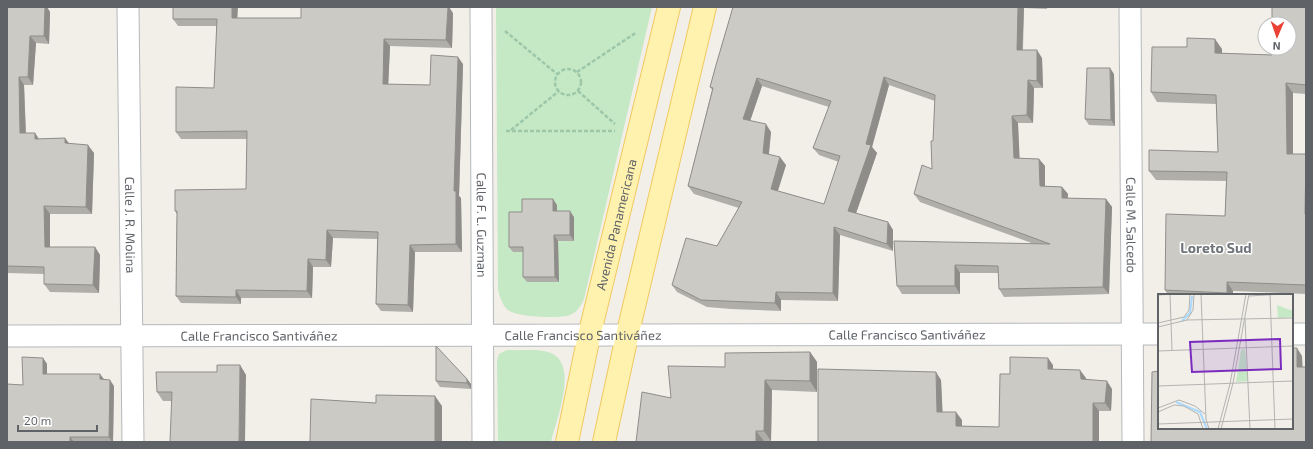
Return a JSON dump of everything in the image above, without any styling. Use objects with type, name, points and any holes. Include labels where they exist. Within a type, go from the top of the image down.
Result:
[{"type":"main road","name":"Avenida Panamericana","points":[[567,442],[590,336],[669,7]]},
{"type":"main road","points":[[604,442],[627,336],[705,7]]},
{"type":"street","name":"Calle J. R. Molina","points":[[128,7],[133,442]]},
{"type":"street","name":"Calle F. L. Guzman","points":[[481,7],[483,442]]},
{"type":"street","name":"Calle M. Salcedo","points":[[1130,7],[1131,334],[1133,442]]},
{"type":"street","name":"Calle Francisco Santiváñez","points":[[7,336],[1158,334]]},
{"type":"street","points":[[1293,334],[1306,334]]},
{"type":"path","points":[[501,28],[557,74]]},
{"type":"path","points":[[577,72],[642,28]]},
{"type":"path","points":[[564,69],[577,72],[582,79],[578,91],[567,95],[559,91],[555,83],[557,74],[564,69]]},
{"type":"path","points":[[510,131],[559,91]]},
{"type":"path","points":[[503,131],[618,129],[578,91]]},
{"type":"green space","points":[[496,7],[652,7],[584,299],[582,304],[575,312],[570,315],[538,317],[513,312],[504,306],[498,290]]},
{"type":"green space","points":[[507,350],[546,351],[559,359],[564,369],[565,381],[561,407],[551,442],[498,442],[497,360],[499,354]]},
{"type":"building","points":[[7,7],[45,7],[44,36],[30,36],[28,77],[19,77],[20,133],[35,133],[35,139],[65,138],[65,143],[88,145],[86,207],[44,206],[45,247],[95,247],[93,285],[44,284],[44,267],[7,266]]},
{"type":"building","points":[[173,7],[232,7],[232,18],[301,18],[301,7],[448,7],[446,40],[384,39],[383,84],[430,85],[431,55],[458,57],[454,191],[456,191],[456,244],[410,245],[408,305],[376,304],[378,232],[327,230],[326,260],[308,259],[307,291],[236,290],[236,297],[176,296],[177,211],[175,211],[175,190],[246,189],[247,131],[176,132],[176,87],[214,88],[217,19],[173,19]]},
{"type":"building","points":[[733,7],[1018,7],[1017,50],[1037,50],[1037,81],[1028,80],[1027,115],[1012,116],[1014,158],[1039,159],[1040,186],[1062,187],[1062,198],[1106,199],[1103,287],[999,289],[998,266],[955,265],[955,286],[897,286],[894,241],[1050,244],[914,194],[922,165],[932,169],[931,141],[933,141],[935,95],[884,77],[866,144],[871,145],[848,211],[888,222],[887,244],[834,227],[833,293],[776,292],[775,303],[701,300],[672,285],[686,238],[717,246],[742,202],[688,186],[713,88],[710,87]],"holes":[[[757,78],[831,101],[813,148],[840,156],[824,204],[771,189],[780,157],[763,153],[766,124],[743,119]]]},
{"type":"building","points":[[1272,7],[1306,7],[1306,85],[1286,83],[1287,154],[1306,154],[1306,285],[1227,282],[1227,293],[1165,290],[1166,214],[1225,216],[1227,172],[1149,171],[1149,150],[1218,152],[1216,95],[1151,92],[1152,47],[1187,47],[1187,38],[1215,39],[1215,53],[1257,54],[1257,56],[1297,56],[1297,16],[1272,16]]},
{"type":"building","points":[[1087,68],[1110,68],[1111,120],[1085,119]]},
{"type":"building","points":[[522,199],[553,199],[553,211],[570,211],[570,235],[554,235],[555,277],[523,277],[523,247],[509,247],[509,212],[522,212]]},
{"type":"building","points":[[436,346],[467,379],[467,383],[436,381]]},
{"type":"building","points":[[1293,348],[1297,348],[1297,367],[1306,367],[1306,442],[1151,442],[1152,372],[1158,371],[1158,429],[1293,429]]},
{"type":"building","points":[[810,352],[810,381],[765,380],[764,431],[756,431],[756,442],[636,442],[642,392],[671,398],[668,366],[725,367],[725,353]]},
{"type":"building","points":[[22,357],[43,358],[43,374],[100,374],[100,379],[110,380],[109,437],[70,437],[70,442],[7,442],[7,384],[23,385]]},
{"type":"building","points":[[1010,357],[1048,358],[1048,369],[1080,370],[1081,379],[1107,381],[1105,403],[1093,403],[1093,442],[818,442],[818,369],[936,372],[937,412],[956,412],[956,426],[999,427],[1000,374],[1010,374]]},
{"type":"building","points":[[217,365],[240,365],[239,442],[170,442],[172,392],[157,392],[156,372],[217,372]]},
{"type":"building","points":[[376,395],[435,396],[435,442],[310,442],[311,399],[376,403]]},
{"type":"district","name":"Loreto Sud","points":[[1216,248]]}]
